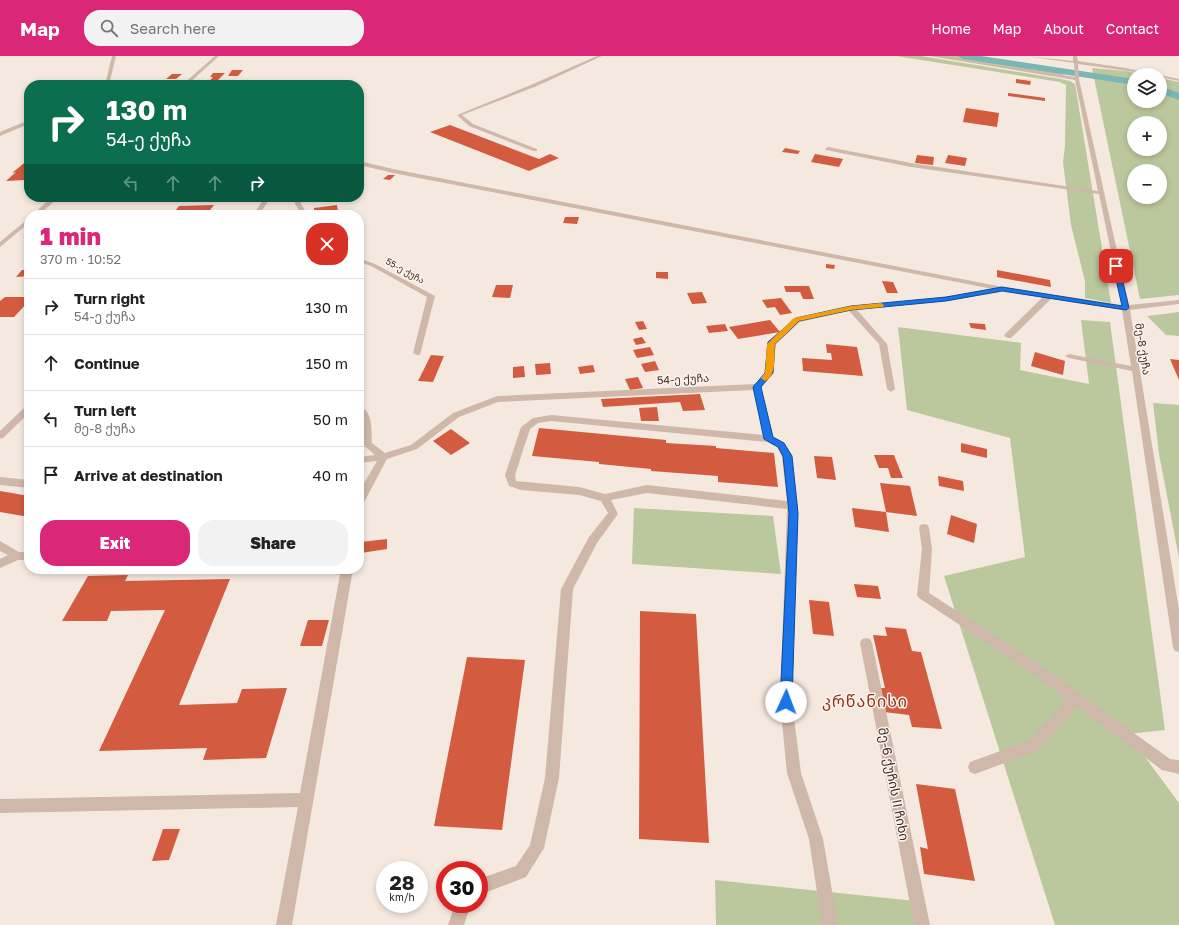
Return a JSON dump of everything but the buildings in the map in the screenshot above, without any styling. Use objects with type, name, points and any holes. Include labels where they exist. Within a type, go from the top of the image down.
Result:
[{"type":"street","points":[[108,80],[114,56]]},
{"type":"street","points":[[190,80],[217,56]]},
{"type":"street","points":[[535,150],[471,125],[459,115],[535,85],[600,56]]},
{"type":"street","points":[[932,56],[1077,80]]},
{"type":"street","points":[[1028,56],[1076,59],[1127,69]]},
{"type":"street","name":"მე-8 ქუჩა","points":[[1076,59],[1077,80],[1126,308],[1179,647]]},
{"type":"street","points":[[1167,77],[1179,80]]},
{"type":"street","points":[[0,134],[24,124]]},
{"type":"street","points":[[828,149],[911,165],[1101,193]]},
{"type":"street","points":[[364,164],[1002,289],[1126,308],[1179,302]]},
{"type":"street","points":[[41,210],[50,202]]},
{"type":"street","points":[[0,245],[24,224]]},
{"type":"street","name":"55-ე ქუჩა","points":[[364,262],[373,265],[431,296],[417,353]]},
{"type":"street","points":[[769,439],[757,387],[769,373],[771,344],[796,320],[851,308],[946,299],[1002,289]]},
{"type":"street","points":[[1008,336],[1049,296]]},
{"type":"street","points":[[851,308],[883,344],[891,389]]},
{"type":"street","points":[[1069,356],[1135,369]]},
{"type":"street","name":"54-ე ქუჩა","points":[[364,459],[384,457],[414,446],[456,415],[497,399],[757,387]]},
{"type":"street","points":[[0,436],[24,413]]},
{"type":"street","points":[[364,415],[366,418],[367,444],[384,457],[364,492]]},
{"type":"street","points":[[793,506],[648,489],[605,498],[578,491],[521,486],[512,483],[510,475],[526,427],[536,420],[551,418],[769,439],[781,445],[787,456],[793,506],[786,702],[794,773],[816,838],[830,925]]},
{"type":"street","points":[[0,481],[24,484]]},
{"type":"street","points":[[488,884],[521,872],[537,848],[552,778],[567,589],[593,540],[613,514],[605,498]]},
{"type":"street","points":[[924,528],[927,549],[923,595],[1029,664],[1167,765],[1179,767]]},
{"type":"street","points":[[0,545],[17,556]]},
{"type":"street","points":[[0,564],[17,556],[24,556]]},
{"type":"street","points":[[284,925],[346,574]]},
{"type":"street","name":"მე-6 ქუჩის II ჩიხი","points":[[866,643],[922,925]]},
{"type":"street","points":[[975,767],[1032,746],[1068,709],[1071,695]]},
{"type":"street","points":[[0,806],[307,800]]},
{"type":"street","points":[[456,925],[460,913]]},
{"type":"green space","points":[[896,56],[921,56],[1061,79],[1075,84],[1111,303],[1085,298],[1085,281],[1071,225],[1063,162],[1065,145],[1066,85],[1060,82]]},
{"type":"green space","points":[[936,56],[964,56],[1064,73],[1062,77]]},
{"type":"green space","points":[[1092,68],[1127,71],[1127,108],[1167,108],[1167,79],[1179,82],[1179,295],[1140,299]]},
{"type":"green space","points":[[1179,312],[1179,336],[1166,335],[1147,316]]},
{"type":"green space","points":[[1081,320],[1110,322],[1165,730],[1128,734],[1179,803],[1179,925],[1055,925],[944,576],[1025,557],[1010,438],[907,410],[898,327],[1021,343],[1020,370],[1089,384]]},
{"type":"green space","points":[[1153,403],[1179,405],[1179,558],[1159,454]]},
{"type":"green space","points":[[634,508],[773,516],[781,574],[632,564]]},
{"type":"green space","points":[[715,880],[915,901],[919,925],[716,925]]},
{"type":"waterway","points":[[963,56],[1127,81]]},
{"type":"waterway","points":[[1167,92],[1179,97]]},
{"type":"slow traffic","points":[[765,378],[769,373],[771,344],[796,320],[851,308],[881,305]]},
{"type":"district","name":"კრწანისი","points":[[865,701]]},
{"type":"route","points":[[786,702],[793,513],[787,456],[781,445],[769,439],[757,387],[769,373],[771,344],[796,320],[851,308],[946,299],[1002,289],[1126,308],[1116,266]]}]
